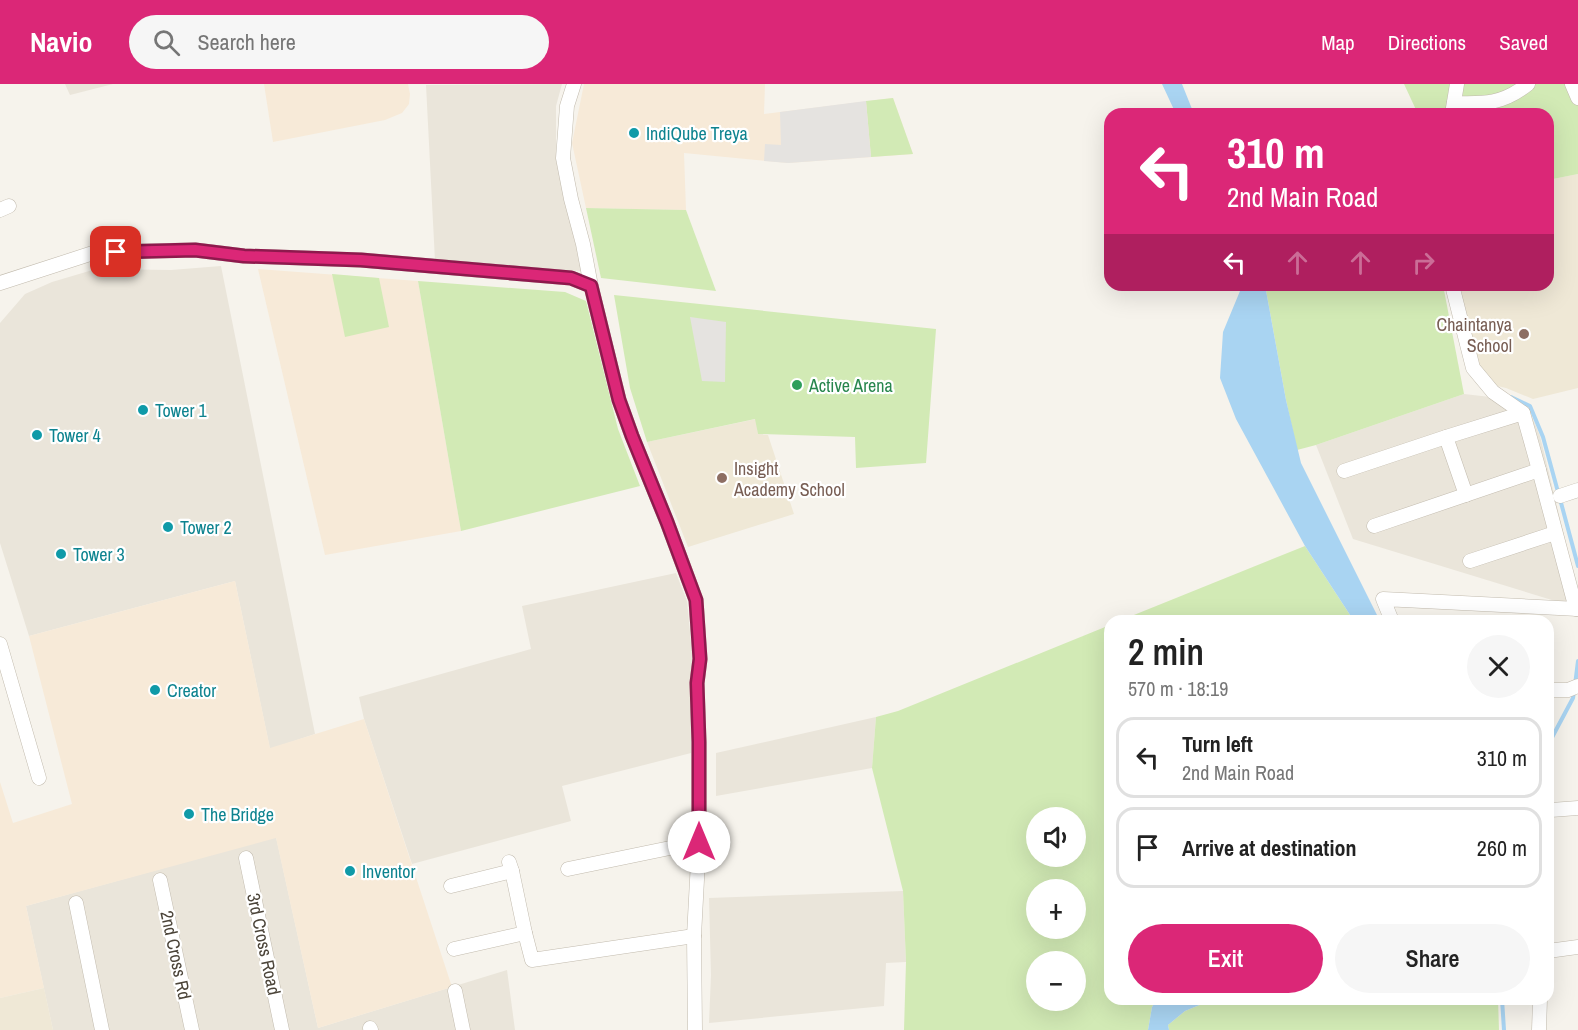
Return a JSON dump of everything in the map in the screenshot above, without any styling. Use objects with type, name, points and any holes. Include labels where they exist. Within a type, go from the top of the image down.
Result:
[{"type":"street","points":[[574,84],[567,106],[563,158],[591,286],[622,409],[696,600],[700,659],[697,683],[699,842],[694,936],[695,1030]]},
{"type":"street","points":[[1453,108],[1457,84]]},
{"type":"street","points":[[1457,108],[1501,101],[1528,84]]},
{"type":"street","points":[[1572,84],[1578,98]]},
{"type":"street","points":[[1,279],[96,252],[195,250],[244,256],[361,260],[571,278],[591,286]]},
{"type":"street","points":[[1390,615],[1383,599],[1577,609],[1523,414],[1493,392],[1473,368],[1454,291]]},
{"type":"street","points":[[1344,471],[1523,414]]},
{"type":"street","points":[[1446,437],[1466,495]]},
{"type":"street","points":[[1374,526],[1539,470]]},
{"type":"street","points":[[1560,496],[1578,490]]},
{"type":"street","points":[[1470,561],[1555,533]]},
{"type":"street","points":[[0,645],[39,777]]},
{"type":"street","points":[[1554,690],[1573,688]]},
{"type":"street","points":[[1554,810],[1578,808]]},
{"type":"street","points":[[568,869],[699,842]]},
{"type":"street","name":"3rd Cross Road","points":[[246,858],[282,1030]]},
{"type":"street","points":[[451,886],[511,867],[532,960],[694,936]]},
{"type":"street","name":"2nd Cross Rd","points":[[160,880],[192,1030]]},
{"type":"street","points":[[76,903],[102,1030]]},
{"type":"street","points":[[454,949],[525,933]]},
{"type":"street","points":[[1554,950],[1578,946]]},
{"type":"street","points":[[455,991],[463,1030]]},
{"type":"street","points":[[1539,1030],[1540,1005]]},
{"type":"shaded area","points":[[65,84],[113,84],[70,95]]},
{"type":"shaded area","points":[[264,84],[408,84],[409,104],[402,113],[385,120],[273,142]]},
{"type":"shaded area","points":[[562,84],[556,106],[556,160],[582,271],[435,261],[426,85]]},
{"type":"shaded area","points":[[584,84],[765,84],[764,114],[893,98],[913,154],[788,163],[684,153],[686,210],[586,208],[572,143]]},
{"type":"shaded area","points":[[866,101],[871,157],[788,163],[764,161],[765,144],[781,145],[780,112]]},
{"type":"shaded area","name":"Chaintanya School","points":[[1578,174],[1578,388],[1533,399],[1506,388],[1480,382],[1461,291],[1554,291],[1554,179]]},
{"type":"shaded area","points":[[221,266],[315,734],[270,749],[235,581],[29,636],[0,543],[0,323],[25,294],[52,282],[96,269],[171,270]]},
{"type":"shaded area","points":[[258,269],[418,281],[461,531],[325,555]]},
{"type":"shaded area","points":[[690,317],[726,322],[725,382],[702,381]]},
{"type":"shaded area","points":[[1464,394],[1508,399],[1531,414],[1540,436],[1578,593],[1578,608],[1353,539],[1316,445]]},
{"type":"shaded area","name":"Insight Academy School","points":[[756,419],[758,434],[768,435],[794,514],[688,547],[647,442]]},
{"type":"shaded area","points":[[676,573],[687,601],[692,653],[691,753],[562,786],[571,821],[412,864],[364,719],[359,697],[531,649],[522,606]]},
{"type":"shaded area","points":[[235,581],[270,748],[364,719],[452,987],[318,1028],[276,838],[26,906],[44,988],[0,998],[0,782],[13,823],[72,804],[29,636]]},
{"type":"shaded area","points":[[876,717],[872,768],[716,796],[716,753]]},
{"type":"shaded area","points":[[276,837],[318,1028],[507,970],[515,1030],[53,1030],[26,906]]},
{"type":"shaded area","points":[[903,891],[906,962],[886,963],[884,1006],[709,1023],[711,975],[709,898]]},
{"type":"shaded area","points":[[44,988],[53,1030],[0,1030],[0,998]]},
{"type":"green space","points":[[1404,84],[1578,84],[1578,174],[1554,179],[1554,108],[1415,108]]},
{"type":"green space","points":[[893,98],[913,154],[871,157],[866,101]]},
{"type":"green space","points":[[586,208],[686,210],[716,291],[601,278]]},
{"type":"green space","points":[[332,274],[379,278],[389,327],[345,337]]},
{"type":"green space","points":[[418,281],[565,292],[586,301],[618,429],[640,486],[461,531]]},
{"type":"green space","points":[[1266,291],[1444,291],[1464,394],[1297,450]]},
{"type":"green space","name":"Active Arena","points":[[614,295],[936,329],[926,463],[856,468],[855,437],[758,434],[755,419],[647,442],[630,388]]},
{"type":"green space","points":[[1305,546],[1350,615],[1134,615]]},
{"type":"green space","points":[[1104,627],[1104,1005],[1153,1005],[1148,1030],[904,1030],[906,962],[903,891],[872,768],[876,717],[898,711]]},
{"type":"green space","points":[[1200,1005],[1498,1005],[1499,1030],[1169,1030],[1168,1025],[1185,1011]]},
{"type":"water","points":[[1162,84],[1182,84],[1192,108],[1173,108]]},
{"type":"water","points":[[1240,291],[1266,291],[1286,400],[1301,463],[1377,615],[1350,615],[1305,546],[1236,419],[1220,378],[1223,332]]},
{"type":"water","points":[[1153,1005],[1200,1005],[1185,1011],[1168,1025],[1169,1030],[1148,1030]]},
{"type":"waterway","points":[[1511,397],[1530,406],[1543,437],[1558,492]]},
{"type":"waterway","points":[[1560,499],[1578,566]]},
{"type":"waterway","points":[[1575,685],[1578,661]]},
{"type":"waterway","points":[[1554,734],[1574,692]]},
{"type":"waterway","points":[[1502,1005],[1504,1030]]},
{"type":"place","name":"IndiQube Treya","points":[[634,133]]},
{"type":"place","name":"Chaintanya School","points":[[1524,334]]},
{"type":"place","name":"Active Arena","points":[[797,385]]},
{"type":"place","name":"Tower 1","points":[[143,410]]},
{"type":"place","name":"Tower 4","points":[[37,435]]},
{"type":"place","name":"Insight Academy School","points":[[722,478]]},
{"type":"place","name":"Tower 2","points":[[168,527]]},
{"type":"place","name":"Tower 3","points":[[61,554]]},
{"type":"place","name":"Creator","points":[[155,690]]},
{"type":"place","name":"The Bridge","points":[[189,814]]},
{"type":"place","name":"Inventor","points":[[350,871]]},
{"type":"route","points":[[116,252],[195,250],[244,256],[361,260],[571,278],[591,286],[619,400],[696,600],[700,659],[697,683],[699,842]]}]
